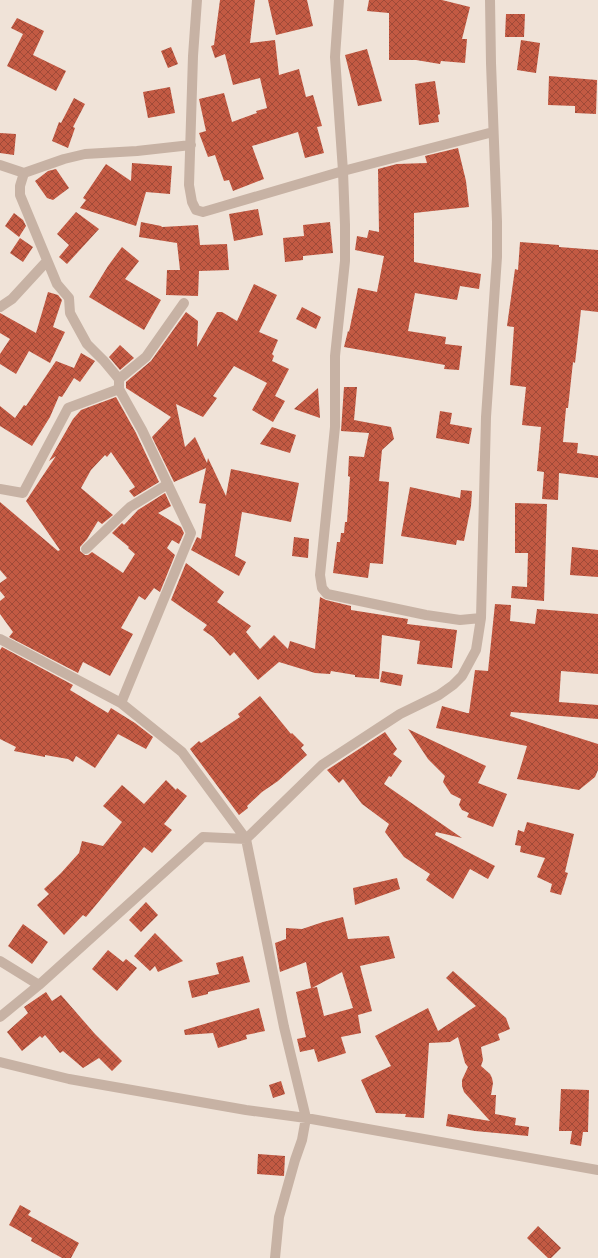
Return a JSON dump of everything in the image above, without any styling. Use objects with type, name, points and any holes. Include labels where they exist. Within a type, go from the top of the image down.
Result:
[{"type":"street","points":[[197,0],[193,56],[189,185],[193,207],[200,211],[210,210],[343,171],[493,132]]},
{"type":"street","points":[[339,0],[335,57],[343,171],[346,261],[335,356],[335,427],[320,575],[322,588],[327,594],[426,615],[460,620],[482,618]]},
{"type":"street","points":[[0,1017],[39,985],[203,837],[246,839],[322,765],[400,714],[439,695],[452,685],[462,676],[476,650],[482,618],[486,417],[497,257],[490,0]]},
{"type":"street","points":[[0,164],[24,173],[64,159],[85,154],[137,151],[191,145]]},
{"type":"street","points":[[24,173],[20,186],[20,195],[57,284],[69,298],[70,314],[87,344],[104,362],[119,384],[191,533],[121,703]]},
{"type":"street","points":[[0,307],[12,299],[47,261]]},
{"type":"street","points":[[0,489],[23,494],[68,408],[119,384],[146,357],[184,303]]},
{"type":"street","points":[[86,548],[130,507],[168,484]]},
{"type":"street","points":[[0,639],[121,703],[182,752],[246,839],[284,1027],[306,1118],[302,1140],[279,1217],[275,1258]]},
{"type":"street","points":[[0,960],[39,985]]},
{"type":"street","points":[[0,1062],[69,1079],[246,1110],[306,1118],[598,1170]]},
{"type":"building","points":[[220,0],[255,0],[250,43],[275,40],[279,75],[299,69],[306,97],[313,95],[322,126],[317,127],[324,153],[305,158],[298,132],[252,146],[264,179],[233,191],[229,180],[224,181],[215,155],[208,157],[199,133],[206,131],[199,99],[224,93],[232,122],[257,113],[256,111],[267,108],[260,78],[233,85],[225,54],[215,58],[211,46],[214,45]]},
{"type":"building","points":[[268,0],[307,0],[313,26],[276,35]]},
{"type":"building","points":[[369,0],[442,0],[470,7],[462,39],[467,39],[465,63],[441,61],[440,64],[416,60],[389,60],[389,13],[367,11]]},
{"type":"building","points":[[506,14],[525,14],[524,37],[505,37]]},
{"type":"building","points":[[17,18],[44,31],[33,55],[66,71],[56,91],[7,66],[23,34],[11,28]]},
{"type":"building","points":[[521,40],[540,43],[536,73],[517,70]]},
{"type":"building","points":[[171,47],[178,64],[168,68],[161,51]]},
{"type":"building","points":[[367,49],[382,101],[358,106],[345,55]]},
{"type":"building","points":[[549,76],[597,80],[596,114],[575,113],[575,106],[548,105]]},
{"type":"building","points":[[435,81],[440,114],[438,115],[439,122],[419,125],[415,84]]},
{"type":"building","points":[[170,87],[175,113],[148,118],[143,92]]},
{"type":"building","points":[[74,98],[85,104],[73,127],[75,128],[68,148],[52,141],[59,122],[61,123]]},
{"type":"building","points":[[0,133],[16,134],[14,155],[0,153]]},
{"type":"building","points":[[458,148],[466,181],[469,207],[414,213],[414,262],[481,274],[479,289],[460,286],[457,300],[415,293],[408,331],[446,337],[445,344],[462,346],[459,370],[444,369],[445,365],[344,347],[348,331],[349,332],[358,288],[377,292],[384,256],[355,250],[357,236],[367,238],[369,230],[379,232],[378,169],[397,164],[427,163],[425,156]]},
{"type":"building","points":[[132,163],[172,166],[170,194],[146,192],[136,226],[80,208],[86,200],[83,198],[106,164],[131,181]]},
{"type":"building","points":[[56,169],[69,188],[53,200],[47,198],[35,181],[48,171]]},
{"type":"building","points":[[258,209],[263,235],[234,241],[229,214]]},
{"type":"building","points":[[76,212],[99,229],[67,264],[59,257],[69,245],[57,234]]},
{"type":"building","points":[[14,213],[23,220],[26,226],[19,237],[5,226]]},
{"type":"building","points":[[141,222],[162,227],[198,225],[200,245],[227,244],[229,270],[199,271],[198,296],[166,295],[167,270],[180,270],[177,243],[139,237]]},
{"type":"building","points":[[330,222],[333,253],[303,256],[303,260],[285,262],[283,238],[304,236],[303,225]]},
{"type":"building","points":[[20,238],[33,247],[23,262],[10,253]]},
{"type":"building","points":[[520,242],[598,250],[598,312],[581,310],[575,363],[573,362],[568,408],[566,408],[563,442],[578,443],[577,453],[598,456],[598,478],[559,473],[558,500],[542,499],[544,472],[537,471],[541,427],[522,425],[526,387],[510,385],[514,327],[507,326],[515,269],[518,270]]},
{"type":"building","points":[[122,247],[139,261],[125,279],[161,300],[144,330],[89,297],[108,266]]},
{"type":"building","points":[[254,284],[277,295],[259,332],[278,340],[272,354],[274,356],[272,361],[289,369],[275,396],[285,401],[273,422],[252,410],[267,383],[234,366],[213,396],[217,398],[203,417],[176,404],[185,447],[195,437],[207,463],[208,458],[226,496],[231,469],[299,483],[291,522],[242,512],[235,556],[246,562],[239,576],[191,550],[197,537],[201,539],[206,504],[199,503],[206,468],[174,482],[152,437],[171,417],[126,388],[126,382],[151,361],[186,312],[198,321],[197,347],[217,312],[222,312],[237,321]]},
{"type":"building","points":[[48,292],[58,295],[62,300],[53,327],[65,332],[50,363],[29,351],[16,374],[0,364],[0,354],[10,339],[0,333],[0,313],[36,333]]},
{"type":"building","points":[[302,307],[321,317],[316,329],[296,319]]},
{"type":"building","points":[[120,345],[134,358],[120,370],[109,357]]},
{"type":"building","points":[[81,353],[95,361],[80,382],[74,378],[62,397],[59,396],[50,417],[32,446],[0,426],[0,406],[15,418],[24,405],[26,406],[56,361],[74,368]]},
{"type":"building","points":[[344,387],[357,387],[354,420],[391,427],[394,439],[382,450],[379,481],[389,482],[383,564],[370,563],[368,578],[333,573],[337,542],[340,542],[341,533],[344,533],[345,522],[347,522],[350,477],[348,476],[349,456],[364,457],[369,433],[341,431]]},
{"type":"building","points":[[318,388],[320,418],[294,409]]},
{"type":"building","points":[[116,397],[136,433],[159,482],[134,497],[129,491],[135,487],[111,452],[107,457],[105,455],[91,470],[81,488],[113,515],[102,524],[98,521],[87,539],[80,547],[80,551],[85,555],[92,552],[123,573],[135,554],[112,533],[122,523],[124,525],[138,510],[165,493],[171,506],[158,513],[181,527],[184,533],[179,544],[172,540],[167,548],[175,555],[160,592],[154,588],[145,600],[139,596],[121,628],[133,634],[110,676],[83,662],[78,673],[9,637],[13,632],[0,614],[0,601],[5,597],[0,591],[0,583],[7,578],[0,570],[0,502],[58,551],[60,550],[26,501],[56,456],[49,461],[73,419],[81,410]]},
{"type":"building","points":[[440,411],[452,413],[450,424],[472,428],[469,444],[436,438]]},
{"type":"building","points":[[272,427],[296,435],[290,453],[260,444]]},
{"type":"building","points":[[410,487],[460,498],[461,490],[472,491],[471,506],[464,541],[457,540],[456,545],[401,536]]},
{"type":"building","points":[[515,503],[547,504],[544,601],[511,598],[512,586],[527,587],[528,553],[515,553]]},
{"type":"building","points":[[294,537],[309,539],[308,558],[292,556]]},
{"type":"building","points":[[572,547],[598,550],[598,577],[570,575]]},
{"type":"building","points":[[186,563],[224,592],[217,602],[251,626],[246,632],[260,649],[274,635],[288,649],[290,641],[315,649],[320,597],[326,600],[351,606],[351,610],[408,619],[407,624],[457,630],[452,668],[417,664],[420,641],[382,635],[379,679],[355,677],[355,675],[331,671],[330,674],[315,673],[279,662],[258,680],[234,652],[230,656],[213,637],[203,630],[207,625],[171,600]]},
{"type":"building","points":[[495,604],[511,605],[510,621],[535,624],[537,609],[598,614],[598,674],[561,671],[559,702],[598,705],[598,719],[511,712],[510,716],[598,744],[598,770],[595,777],[579,790],[517,779],[527,746],[436,728],[442,706],[469,713],[475,670],[488,671]]},
{"type":"building","points":[[2,647],[73,685],[70,690],[108,713],[111,708],[135,723],[153,737],[146,749],[118,734],[95,768],[76,756],[73,762],[68,759],[45,755],[45,757],[14,751],[16,747],[0,739],[0,650]]},
{"type":"building","points":[[382,671],[403,675],[401,686],[380,682]]},
{"type":"building","points":[[260,696],[291,734],[292,733],[304,745],[301,748],[307,755],[278,781],[262,792],[247,806],[248,808],[239,815],[190,749],[199,741],[201,743],[240,717],[238,714]]},
{"type":"building","points":[[408,729],[486,766],[478,783],[507,794],[493,827],[467,817],[469,813],[462,810],[459,805],[461,799],[451,794],[443,782],[445,776],[428,759]]},
{"type":"building","points":[[385,732],[397,749],[393,754],[402,761],[384,784],[462,838],[436,832],[435,835],[495,866],[488,879],[470,869],[453,899],[426,880],[430,874],[404,857],[385,832],[389,824],[362,804],[343,779],[339,783],[327,770]]},
{"type":"building","points":[[166,780],[176,790],[177,788],[187,796],[164,824],[172,830],[152,853],[144,847],[86,917],[83,915],[64,935],[37,905],[49,894],[44,889],[79,853],[82,841],[103,846],[122,822],[103,806],[122,785],[144,804]]},
{"type":"building","points":[[527,822],[574,834],[565,872],[568,873],[561,895],[550,892],[552,884],[537,877],[545,858],[520,852],[521,846],[515,845],[518,830],[524,832]]},
{"type":"building","points":[[397,878],[400,889],[355,905],[353,888]]},
{"type":"building","points":[[146,902],[158,915],[141,932],[129,920]]},
{"type":"building","points":[[343,917],[348,939],[389,936],[395,958],[360,966],[372,1011],[358,1015],[361,1033],[341,1037],[346,1053],[318,1062],[314,1049],[300,1052],[297,1039],[306,1037],[296,992],[311,988],[306,962],[280,972],[275,943],[286,939],[286,928],[302,929]],"holes":[[[342,972],[353,1008],[324,1016],[317,987],[312,988]]]},
{"type":"building","points":[[23,924],[48,942],[32,964],[8,946]]},
{"type":"building","points":[[155,933],[183,961],[158,972],[155,966],[150,971],[134,956]]},
{"type":"building","points":[[108,950],[123,962],[126,959],[137,968],[117,991],[92,969]]},
{"type":"building","points":[[243,956],[250,982],[208,992],[208,994],[192,998],[188,981],[219,974],[216,963]]},
{"type":"building","points":[[453,971],[506,1018],[510,1029],[498,1034],[500,1040],[481,1047],[483,1060],[481,1066],[490,1074],[492,1078],[493,1083],[491,1095],[496,1095],[495,1114],[516,1118],[515,1125],[529,1127],[528,1136],[475,1131],[446,1126],[448,1114],[490,1121],[464,1092],[462,1080],[468,1067],[465,1063],[458,1037],[450,1042],[429,1043],[424,1118],[405,1117],[406,1114],[376,1113],[361,1080],[391,1066],[375,1036],[428,1008],[438,1031],[476,1006],[446,978]]},
{"type":"building","points":[[46,992],[52,1001],[61,995],[95,1034],[122,1061],[112,1071],[99,1058],[83,1068],[63,1051],[60,1053],[45,1035],[42,1038],[40,1036],[22,1051],[7,1032],[28,1013],[24,1007]]},
{"type":"building","points":[[259,1008],[265,1031],[246,1035],[247,1039],[218,1048],[213,1033],[185,1035],[184,1030]]},
{"type":"building","points":[[281,1081],[285,1094],[273,1098],[269,1085]]},
{"type":"building","points":[[561,1089],[589,1090],[588,1132],[583,1132],[581,1146],[570,1144],[572,1131],[559,1131]]},
{"type":"building","points":[[258,1154],[285,1156],[284,1176],[257,1174]]},
{"type":"building","points":[[20,1205],[31,1211],[28,1215],[79,1243],[71,1258],[62,1258],[31,1241],[32,1238],[9,1225]]},
{"type":"building","points":[[538,1226],[561,1248],[551,1258],[548,1258],[527,1238]]}]
